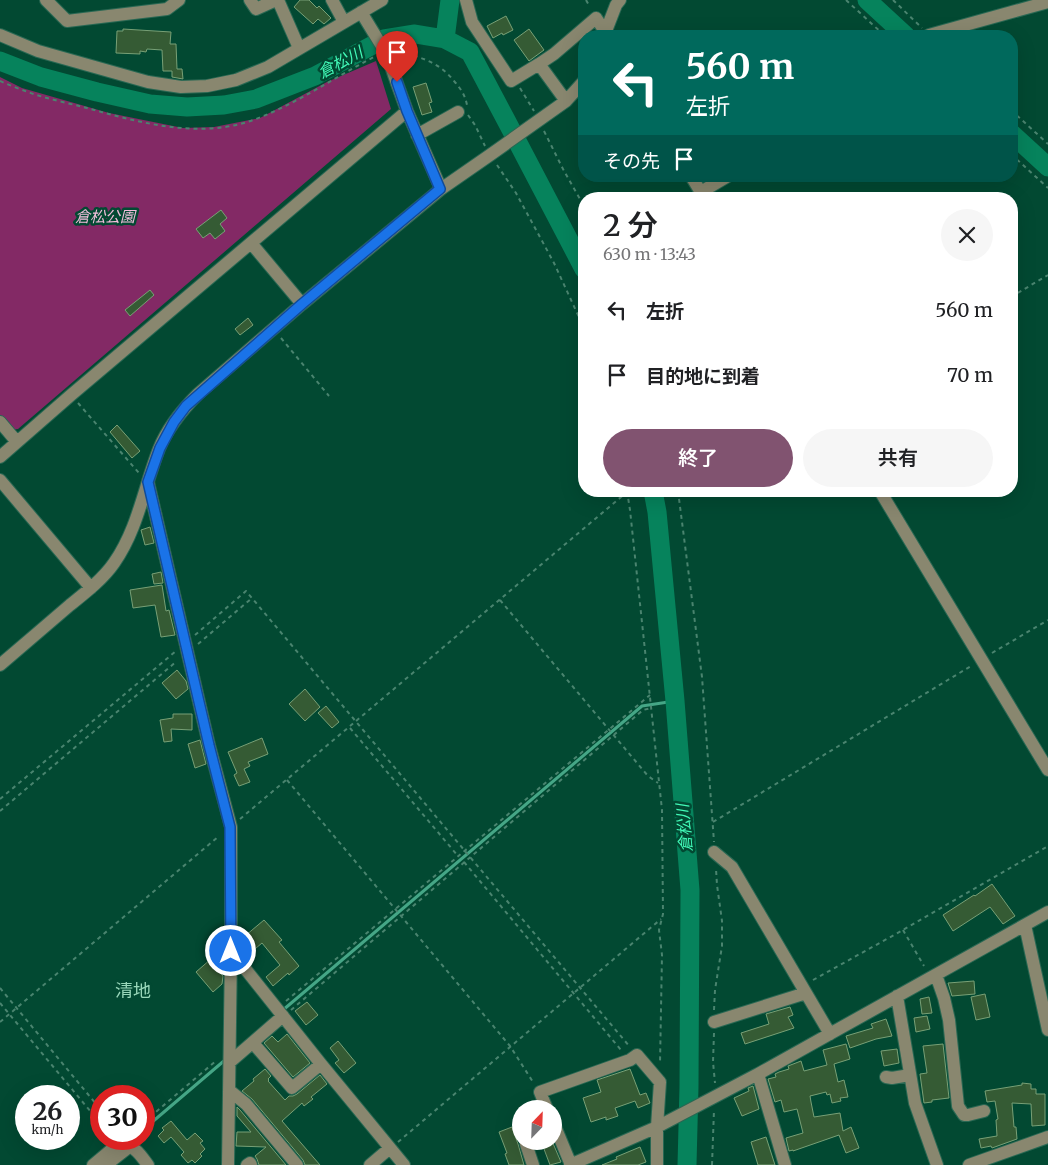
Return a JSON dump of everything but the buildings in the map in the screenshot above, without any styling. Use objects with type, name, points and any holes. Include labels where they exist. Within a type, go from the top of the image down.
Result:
[{"type":"street","points":[[46,0],[67,21],[167,9],[179,0]]},
{"type":"street","points":[[250,0],[256,9],[277,0],[299,48]]},
{"type":"street","points":[[332,0],[344,22]]},
{"type":"street","points":[[0,35],[38,51],[148,82],[182,87],[207,86],[236,80],[268,67],[382,0]]},
{"type":"street","points":[[466,0],[472,22],[511,81],[554,54],[578,33]]},
{"type":"street","points":[[608,30],[616,5],[620,0]]},
{"type":"street","points":[[947,30],[1048,2]]},
{"type":"street","points":[[361,12],[386,53],[407,111],[440,189]]},
{"type":"street","points":[[582,30],[596,18],[603,30]]},
{"type":"street","points":[[539,64],[566,102]]},
{"type":"street","points":[[0,665],[91,588],[113,564],[137,518],[160,448],[174,422],[186,406],[302,304],[440,189],[566,102],[578,88]]},
{"type":"street","points":[[0,457],[407,111]]},
{"type":"street","points":[[418,135],[464,111]]},
{"type":"street","points":[[708,192],[720,182]]},
{"type":"street","points":[[251,243],[302,304]]},
{"type":"street","points":[[0,422],[17,442]]},
{"type":"street","points":[[0,480],[91,588]]},
{"type":"street","points":[[148,482],[230,827],[231,986],[228,1165]]},
{"type":"street","points":[[884,497],[1048,770]]},
{"type":"street","points":[[714,852],[732,867],[830,1034]]},
{"type":"street","points":[[562,1143],[571,1165],[657,1127],[758,1074],[1048,912]]},
{"type":"street","points":[[1025,926],[1048,1030]]},
{"type":"street","points":[[231,951],[404,1165]]},
{"type":"street","points":[[231,986],[248,972]]},
{"type":"street","points":[[936,975],[949,1020],[958,1106],[964,1114],[968,1115],[984,1111]]},
{"type":"street","points":[[714,1022],[804,989]]},
{"type":"street","points":[[897,996],[915,1104],[937,1165]]},
{"type":"street","points":[[230,1058],[253,1043],[280,1013]]},
{"type":"street","points":[[253,1043],[292,1088],[321,1064]]},
{"type":"street","points":[[543,1100],[540,1092],[633,1058],[660,1082],[657,1165]]},
{"type":"street","points":[[758,1074],[785,1165]]},
{"type":"street","points":[[886,1077],[910,1075]]},
{"type":"street","points":[[230,1091],[246,1104],[297,1165]]},
{"type":"street","points":[[969,1165],[1048,1137]]},
{"type":"street","points":[[106,1165],[129,1147],[133,1148],[148,1165]]},
{"type":"street","points":[[370,1165],[390,1148]]},
{"type":"street","points":[[93,1165],[111,1150]]},
{"type":"street","points":[[528,1150],[533,1165]]},
{"type":"street","points":[[247,1165],[250,1163],[252,1165]]},
{"type":"path","points":[[846,0],[878,30]]},
{"type":"path","points":[[893,0],[924,30]]},
{"type":"path","points":[[0,81],[29,93],[136,121],[166,127],[195,129],[240,124],[256,119],[303,97],[360,64],[386,53],[398,52],[435,63],[447,72],[462,90],[466,99],[464,111],[476,125],[490,156],[516,193],[554,262],[578,315]]},
{"type":"path","points":[[515,79],[540,121],[578,196]]},
{"type":"path","points":[[1018,116],[1048,144]]},
{"type":"path","points":[[1018,160],[1048,188]]},
{"type":"path","points":[[1018,293],[1048,275]]},
{"type":"path","points":[[273,329],[329,396]]},
{"type":"path","points":[[71,396],[134,469],[148,482]]},
{"type":"path","points":[[0,1022],[621,497]]},
{"type":"path","points":[[628,497],[662,810],[662,918],[659,930],[662,954],[660,1063]]},
{"type":"path","points":[[679,497],[702,677],[714,852],[722,922],[722,946],[715,990],[713,1062],[716,1096],[712,1165]]},
{"type":"path","points":[[0,811],[186,647],[246,591],[580,987],[633,1058]]},
{"type":"path","points":[[0,799],[186,647],[252,598]]},
{"type":"path","points":[[500,600],[648,776],[659,783]]},
{"type":"path","points":[[713,822],[1048,620]]},
{"type":"path","points":[[280,1013],[395,909],[650,695]]},
{"type":"path","points":[[280,1013],[400,916],[643,710],[651,708]]},
{"type":"path","points":[[349,727],[458,856]]},
{"type":"path","points":[[286,780],[510,1046],[540,1092]]},
{"type":"path","points":[[804,989],[1048,846]]},
{"type":"path","points":[[464,862],[573,993],[633,1058]]},
{"type":"path","points":[[390,1148],[662,918]]},
{"type":"path","points":[[903,930],[924,966]]},
{"type":"path","points":[[0,988],[90,1097]]},
{"type":"path","points":[[0,1004],[90,1111]]},
{"type":"path","points":[[155,1113],[220,1058],[230,1058]]},
{"type":"green space","name":"倉松公園","points":[[376,61],[391,109],[18,429],[11,430],[0,417],[0,77],[22,88],[109,113],[183,128],[214,127],[260,118],[327,82]]},
{"type":"waterway","points":[[445,39],[450,0]]},
{"type":"waterway","points":[[867,0],[900,30]]},
{"type":"waterway","name":"倉松川","points":[[0,61],[41,77],[97,92],[150,104],[187,107],[224,105],[256,99],[315,76],[384,39],[415,34],[445,39],[470,52],[578,258]]},
{"type":"waterway","points":[[1018,139],[1048,167]]},
{"type":"waterway","name":"倉松川","points":[[654,497],[675,701],[690,890],[687,1165]]},
{"type":"waterway","points":[[283,1010],[642,706],[675,701]]},
{"type":"waterway","points":[[155,1120],[225,1060]]},
{"type":"district","name":"清地","points":[[133,991]]},
{"type":"route","points":[[231,951],[230,827],[148,482],[160,448],[174,422],[186,406],[302,304],[440,189],[407,111],[397,82]]}]
